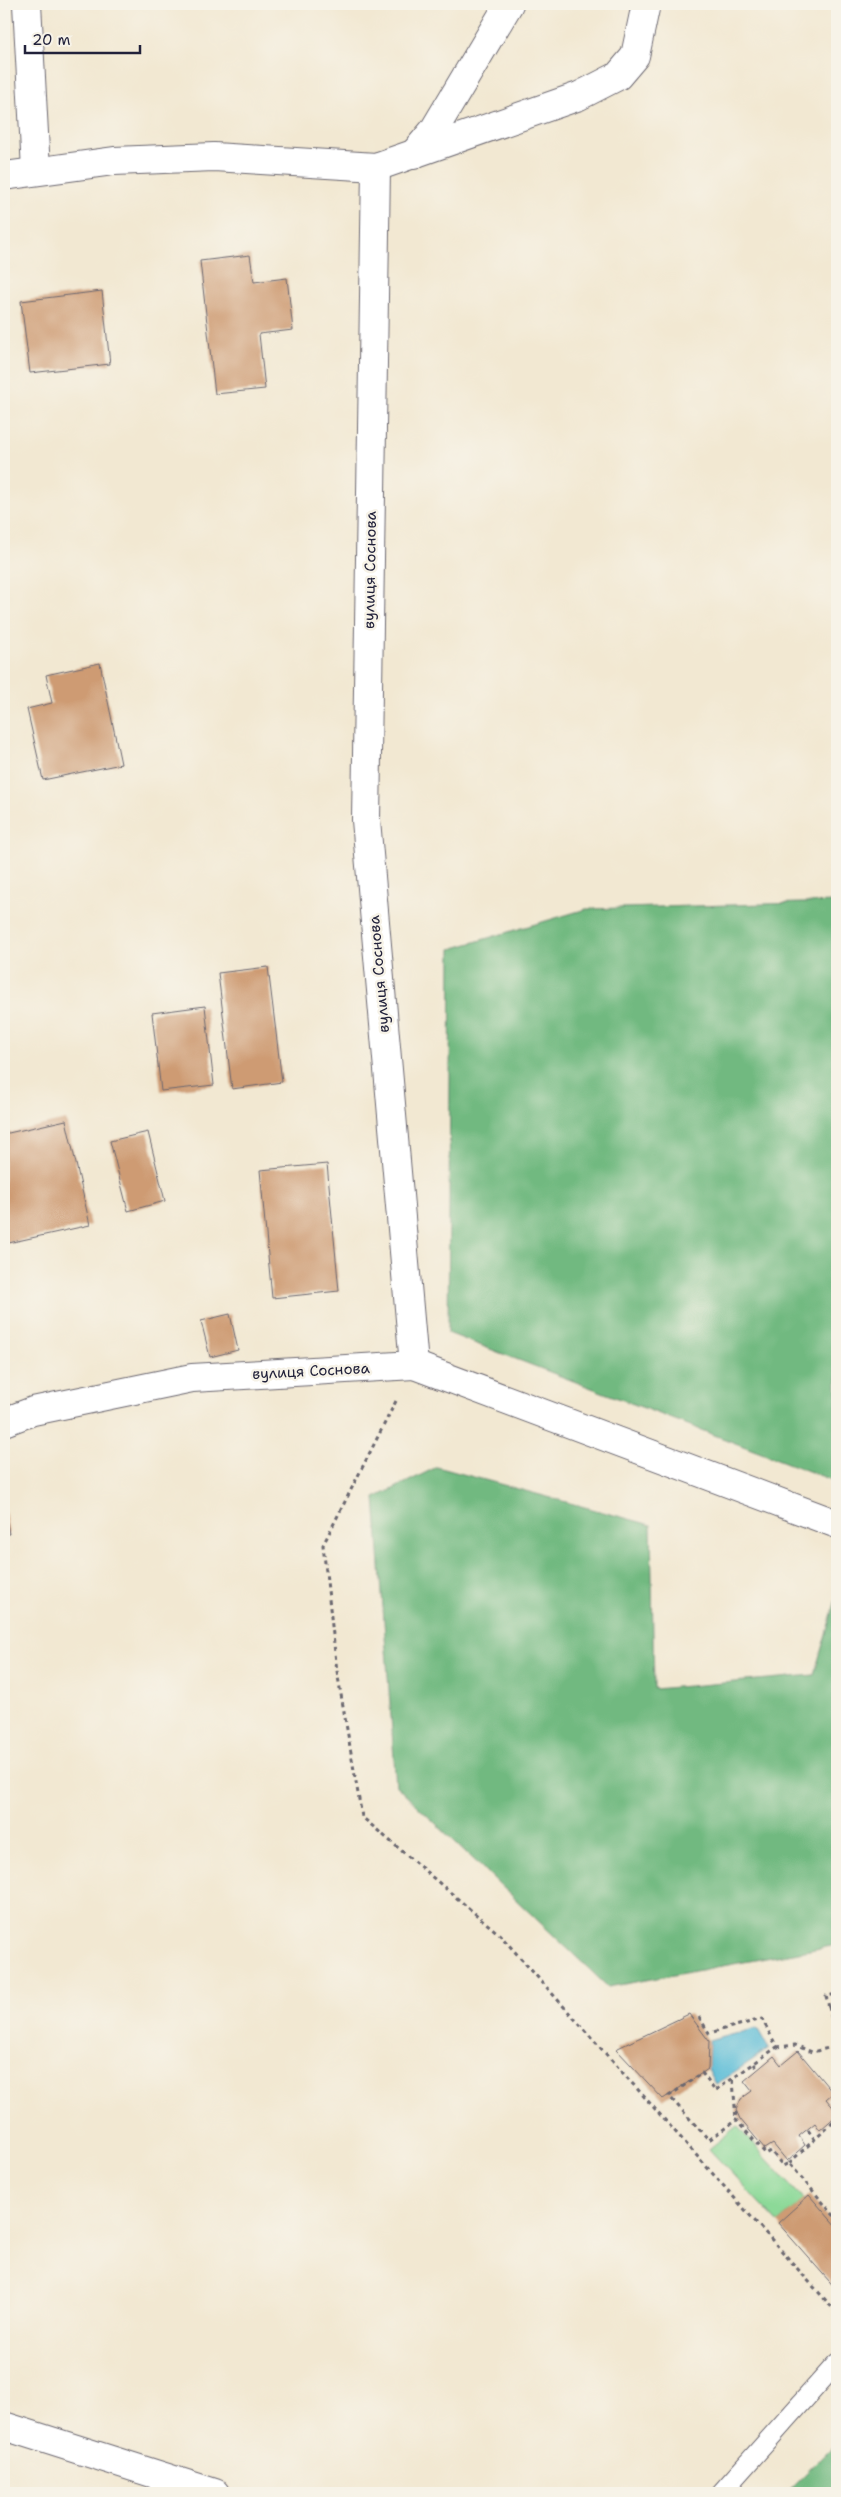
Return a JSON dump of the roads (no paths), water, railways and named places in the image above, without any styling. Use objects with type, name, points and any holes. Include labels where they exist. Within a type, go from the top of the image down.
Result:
[{"type":"street","points":[[27,4],[36,170]]},
{"type":"street","points":[[412,156],[434,130],[509,4]]},
{"type":"street","points":[[4,176],[36,170],[114,161],[214,157],[376,167],[412,156],[578,96],[618,76],[635,56],[646,4]]},
{"type":"street","name":"вулиця Соснова","points":[[4,1422],[33,1411],[192,1378],[414,1365],[366,820],[376,167]]},
{"type":"street","points":[[414,1365],[837,1524]]},
{"type":"street","points":[[4,2426],[215,2493]]},
{"type":"lane","points":[[721,2493],[837,2363]]},
{"type":"water","points":[[757,2028],[769,2049],[716,2084],[708,2069],[709,2041]]}]
